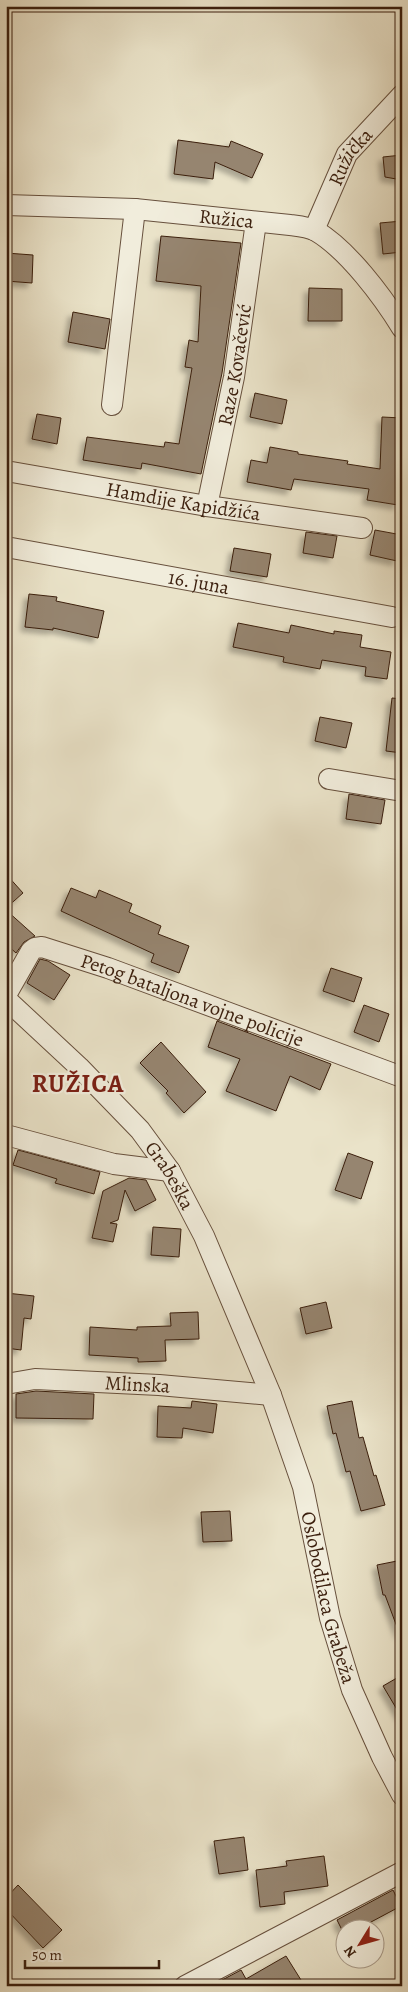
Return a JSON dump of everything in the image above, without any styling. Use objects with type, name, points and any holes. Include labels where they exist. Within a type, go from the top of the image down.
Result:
[{"type":"street","name":"Ružička","points":[[314,230],[346,154],[402,95]]},
{"type":"street","name":"Ružica","points":[[6,204],[135,210],[290,225],[314,230],[334,244],[352,263],[388,304],[402,328]]},
{"type":"street","points":[[112,405],[135,210]]},
{"type":"street","name":"Raze Kovačević","points":[[207,506],[234,377],[256,222]]},
{"type":"street","name":"Hamdije Kapidžića","points":[[6,471],[207,506],[362,528]]},
{"type":"street","name":"16. juna","points":[[6,547],[392,617]]},
{"type":"street","points":[[328,780],[402,791]]},
{"type":"street","name":"Petog bataljona vojne policije","points":[[6,997],[32,951],[42,946],[108,968],[402,1077]]},
{"type":"street","name":"Grabeška","points":[[6,997],[79,1067],[140,1130],[170,1171],[204,1236],[271,1395]]},
{"type":"street","points":[[6,1135],[114,1164],[170,1171]]},
{"type":"street","name":"Mlinska","points":[[6,1384],[34,1379],[159,1385],[271,1395]]},
{"type":"street","name":"Oslobodilaca Grabeža","points":[[271,1395],[303,1488],[330,1618],[352,1690],[382,1757],[402,1795]]},
{"type":"street","points":[[185,1986],[402,1872]]},
{"type":"building","points":[[178,140],[229,147],[231,141],[263,154],[252,178],[215,162],[213,179],[174,174]]},
{"type":"building","points":[[402,155],[402,180],[385,177],[383,157]]},
{"type":"building","points":[[402,221],[402,252],[383,254],[380,223]]},
{"type":"building","points":[[161,236],[241,243],[222,373],[201,474],[142,463],[141,469],[83,460],[87,437],[164,447],[165,442],[179,444],[192,368],[185,367],[189,340],[198,342],[201,286],[156,281]]},
{"type":"building","points":[[6,253],[33,255],[32,283],[6,281]]},
{"type":"building","points":[[309,288],[342,289],[342,321],[308,321]]},
{"type":"building","points":[[73,312],[110,319],[105,349],[68,342]]},
{"type":"building","points":[[255,393],[287,400],[282,424],[250,417]]},
{"type":"building","points":[[37,414],[61,418],[57,444],[32,439]]},
{"type":"building","points":[[382,417],[402,418],[402,479],[398,505],[367,500],[369,489],[294,479],[291,490],[247,482],[251,460],[267,463],[270,447],[298,452],[298,454],[348,461],[347,464],[380,469]]},
{"type":"building","points":[[375,530],[402,535],[397,561],[370,555]]},
{"type":"building","points":[[306,532],[337,536],[333,558],[303,553]]},
{"type":"building","points":[[234,548],[271,554],[267,577],[230,571]]},
{"type":"building","points":[[29,594],[57,597],[56,601],[104,611],[98,638],[53,628],[53,630],[25,627]]},
{"type":"building","points":[[238,623],[289,633],[291,625],[334,634],[334,631],[362,635],[360,647],[391,652],[387,679],[365,676],[366,667],[322,660],[320,669],[283,662],[284,657],[233,647]]},
{"type":"building","points":[[392,698],[402,699],[402,753],[386,751]]},
{"type":"building","points":[[320,717],[352,723],[346,748],[315,741]]},
{"type":"building","points":[[349,794],[385,800],[381,824],[346,819]]},
{"type":"building","points":[[6,874],[23,893],[6,908]]},
{"type":"building","points":[[71,888],[96,898],[99,890],[132,904],[129,912],[161,926],[158,934],[189,946],[179,973],[151,962],[154,954],[61,911]]},
{"type":"building","points":[[6,910],[35,936],[24,942],[16,953],[6,944]]},
{"type":"building","points":[[40,959],[48,961],[70,975],[54,1000],[27,983]]},
{"type":"building","points":[[331,968],[362,978],[354,1002],[323,991]]},
{"type":"building","points":[[364,1005],[389,1014],[379,1042],[354,1032]]},
{"type":"building","points":[[217,1021],[331,1064],[320,1090],[290,1076],[276,1111],[226,1091],[240,1059],[208,1047]]},
{"type":"building","points":[[161,1042],[206,1092],[184,1113],[166,1093],[168,1091],[140,1063]]},
{"type":"building","points":[[18,1150],[100,1172],[94,1194],[55,1183],[57,1179],[13,1165]]},
{"type":"building","points":[[348,1153],[373,1162],[361,1199],[335,1190]]},
{"type":"building","points":[[129,1178],[146,1180],[156,1200],[135,1211],[125,1190],[118,1220],[110,1223],[117,1224],[113,1242],[92,1238],[103,1191]]},
{"type":"building","points":[[153,1227],[181,1229],[179,1257],[151,1255]]},
{"type":"building","points":[[6,1293],[34,1296],[31,1319],[24,1318],[21,1350],[6,1348]]},
{"type":"building","points":[[326,1302],[332,1328],[306,1334],[300,1308]]},
{"type":"building","points":[[198,1312],[199,1339],[165,1340],[166,1361],[138,1362],[138,1358],[89,1355],[90,1327],[137,1330],[137,1327],[171,1326],[170,1313]]},
{"type":"building","points":[[36,1391],[94,1394],[93,1419],[16,1418],[16,1394]]},
{"type":"building","points":[[192,1401],[217,1404],[213,1433],[183,1428],[182,1438],[157,1437],[158,1406],[191,1408]]},
{"type":"building","points":[[352,1401],[359,1438],[363,1437],[374,1476],[376,1475],[385,1505],[361,1511],[350,1471],[346,1472],[336,1433],[333,1434],[327,1406]]},
{"type":"building","points":[[230,1511],[232,1541],[203,1542],[201,1512]]},
{"type":"building","points":[[397,1561],[402,1581],[400,1635],[385,1595],[383,1595],[377,1565]]},
{"type":"building","points":[[402,1675],[402,1718],[383,1686]]},
{"type":"building","points":[[244,1837],[248,1870],[219,1874],[214,1841]]},
{"type":"building","points":[[324,1856],[328,1886],[284,1892],[285,1904],[260,1907],[256,1870],[287,1866],[286,1861]]},
{"type":"building","points":[[18,1885],[62,1930],[43,1948],[6,1909],[6,1898]]},
{"type":"building","points":[[393,1890],[401,1906],[375,1920],[337,1920]]},
{"type":"building","points":[[286,1956],[301,1980],[291,1986],[211,1986],[241,1970],[246,1979]]},
{"type":"district","name":"RUŽICA","points":[[78,1083]]}]
